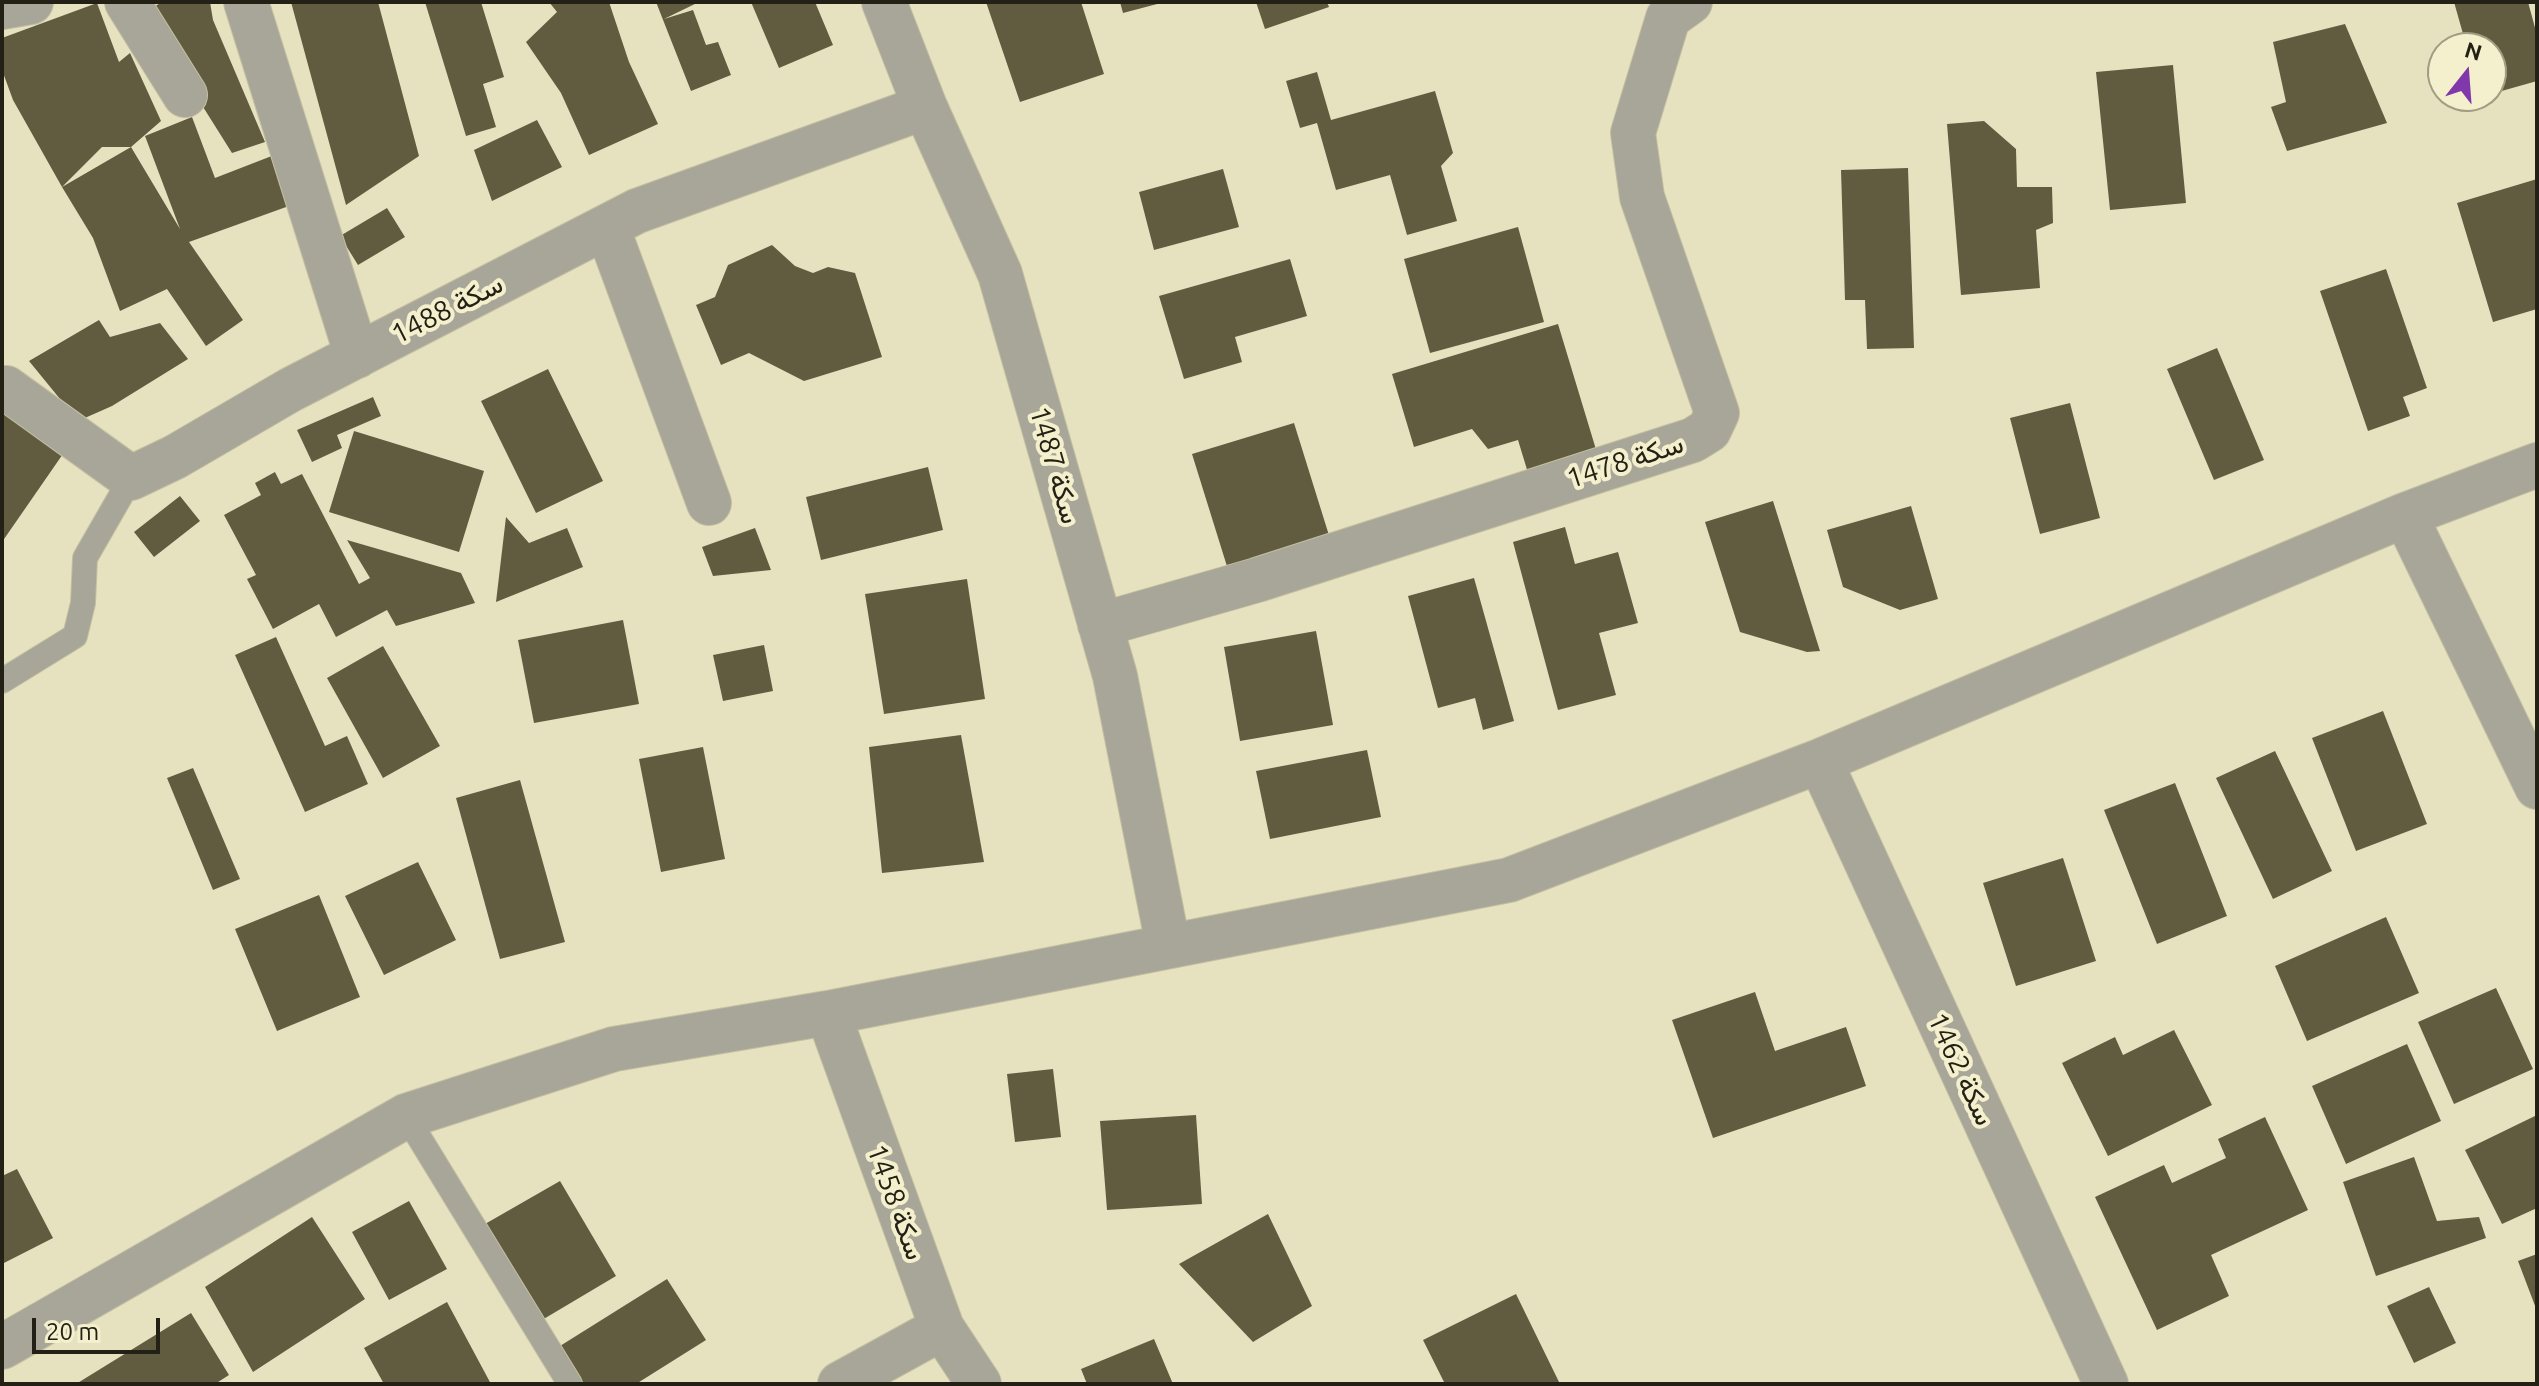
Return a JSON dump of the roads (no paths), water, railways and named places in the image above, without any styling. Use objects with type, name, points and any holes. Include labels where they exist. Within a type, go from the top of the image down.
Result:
[{"type":"street","points":[[2,7],[31,2]]},
{"type":"street","points":[[127,2],[185,95]]},
{"type":"street","points":[[246,2],[357,356]]},
{"type":"street","name":"سكة 1487","points":[[884,2],[925,107],[1000,274],[1115,676],[1168,945]]},
{"type":"street","name":"سكة 1478","points":[[1100,625],[1287,570],[1693,440],[1709,430],[1717,413],[1642,197],[1633,133],[1668,18],[1690,2]]},
{"type":"street","name":"سكة 1488","points":[[131,478],[357,356],[637,211],[925,107]]},
{"type":"street","points":[[607,227],[709,503]]},
{"type":"street","points":[[2,392],[6,388],[131,478]]},
{"type":"street","points":[[2,1347],[406,1116],[614,1049],[828,1013],[1509,880],[1820,761],[2405,515],[2537,465]]},
{"type":"street","points":[[2405,515],[2537,787]]},
{"type":"street","name":"سكة 1462","points":[[1820,761],[2098,1382]]},
{"type":"street","name":"سكة 1458","points":[[828,1013],[942,1328],[979,1384]]},
{"type":"street","points":[[840,1384],[942,1328]]},
{"type":"lane","points":[[2,681],[75,636],[83,603],[85,558],[131,478]]},
{"type":"lane","points":[[406,1116],[570,1384]]}]
